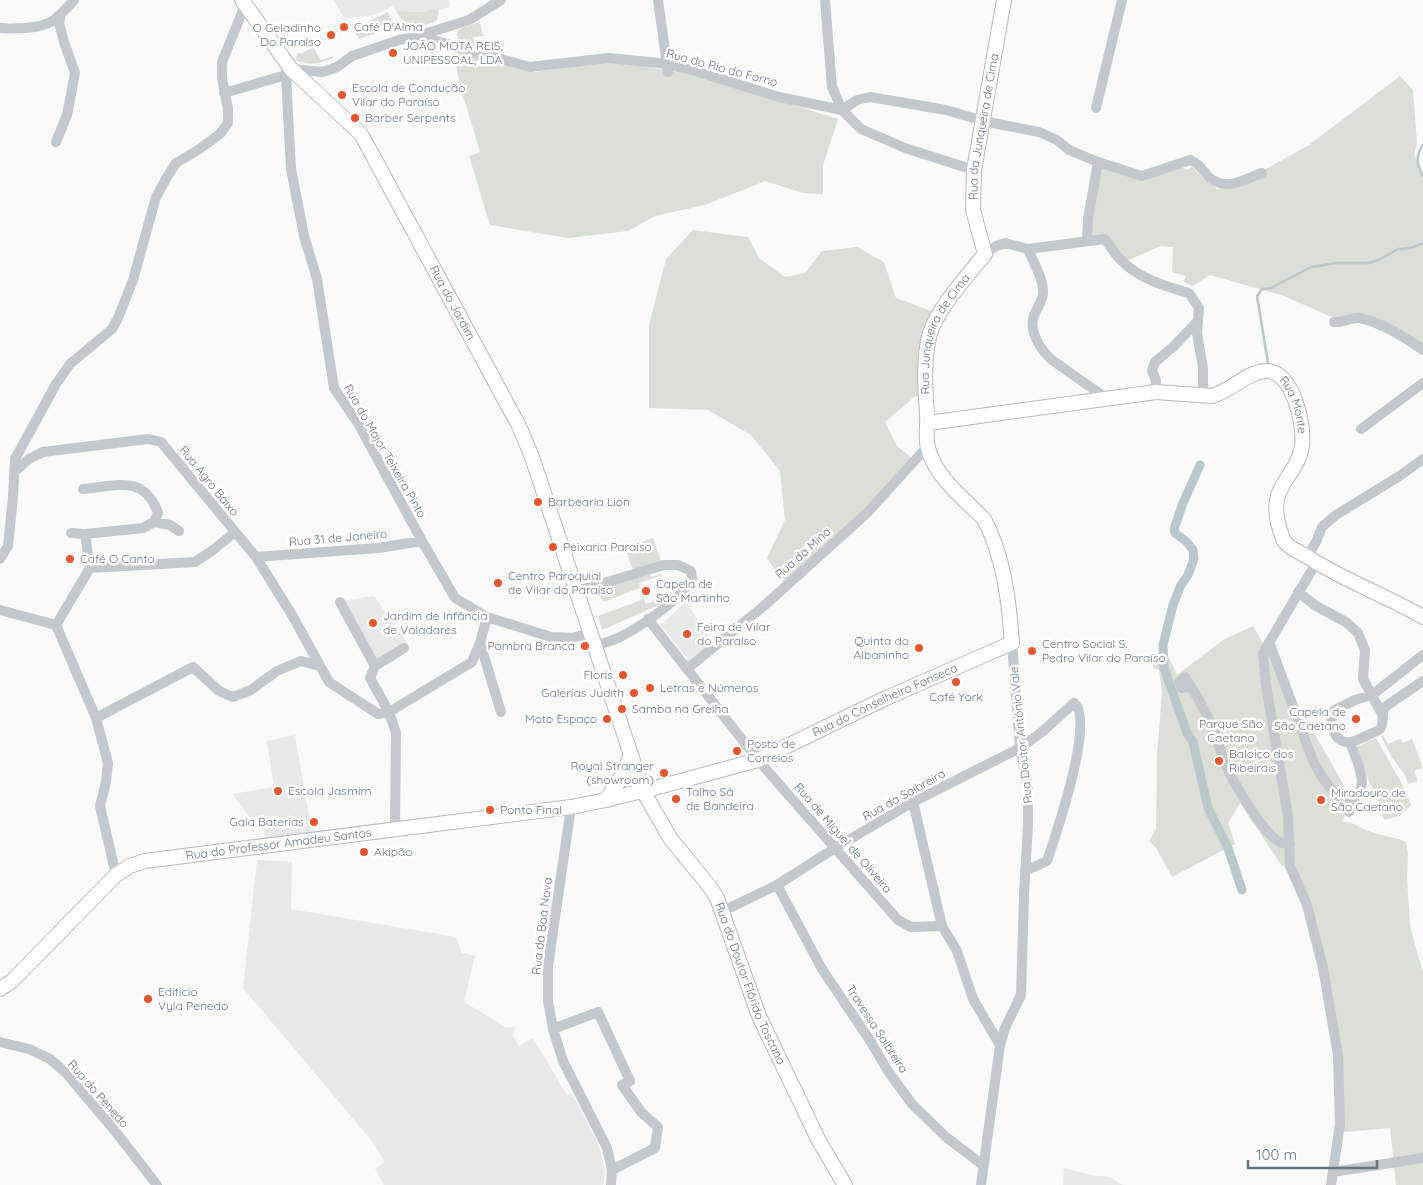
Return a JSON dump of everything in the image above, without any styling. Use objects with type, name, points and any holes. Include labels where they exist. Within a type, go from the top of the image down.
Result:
[{"type":"main road","name":"Rua da Junqueira de Cima","points":[[985,254],[973,210],[974,170],[1004,0]]},
{"type":"main road","name":"Rua do Jardim","points":[[244,2],[288,72],[347,119],[361,134],[519,426],[532,457],[631,755]]},
{"type":"main road","name":"Rua Junqueira de Cima","points":[[928,423],[926,361],[931,332],[942,310],[985,254]]},
{"type":"main road","name":"Rua Monte","points":[[928,423],[1156,392],[1203,396],[1220,394],[1250,376],[1267,371],[1277,373],[1288,385],[1298,408],[1302,445],[1298,458],[1275,503],[1284,540],[1288,545],[1311,560],[1423,617]]},
{"type":"main road","name":"Rua Doutor António Vale","points":[[928,423],[927,447],[941,474],[984,519],[988,527],[999,556],[1009,607],[1012,643]]},
{"type":"main road","name":"Rua do Conselheiro Fonseca","points":[[643,791],[758,760],[884,699],[1012,643]]},
{"type":"main road","name":"Rua do Doutor Flórido Toscano","points":[[631,755],[643,791],[663,828],[710,887],[723,911],[759,1016],[819,1141],[845,1185]]},
{"type":"main road","points":[[606,800],[622,778],[631,755]]},
{"type":"main road","name":"Rua do Professor Amadeu Santos","points":[[0,989],[12,980],[116,875],[130,866],[145,861],[571,807],[643,791]]},
{"type":"street","points":[[0,28],[10,29],[48,24],[74,0]]},
{"type":"street","points":[[224,93],[288,72],[323,72],[337,67],[352,56],[469,20],[501,0]]},
{"type":"street","points":[[658,0],[667,68]]},
{"type":"street","points":[[825,0],[832,87],[842,110],[861,128],[905,148],[974,170]]},
{"type":"street","points":[[1096,108],[1122,0]]},
{"type":"street","points":[[0,559],[8,546],[15,459],[56,384],[70,364],[112,329],[118,318],[133,280],[156,197],[167,177],[176,163],[220,134],[228,122],[222,62],[244,2]]},
{"type":"street","points":[[56,142],[67,115],[75,73],[59,23],[61,14]]},
{"type":"street","points":[[451,44],[453,26]]},
{"type":"street","name":"Rua do Rio do Forno","points":[[418,36],[530,67],[608,58],[667,68],[692,70],[779,96],[842,110]]},
{"type":"street","name":"Rua do Major Teixeira Pinto","points":[[288,72],[291,169],[304,236],[317,279],[334,388],[359,425],[455,598],[487,617],[551,637],[592,640],[620,636],[648,619],[675,600],[687,588],[692,578],[691,571],[678,565],[664,564],[577,591]]},
{"type":"street","points":[[842,110],[857,100],[870,97],[946,110],[983,121],[1039,132],[1057,140],[1070,150],[1098,162],[1142,176],[1190,160],[1198,163],[1209,177],[1224,185],[1240,182],[1262,173]]},
{"type":"street","points":[[1087,241],[1088,219],[1098,162]]},
{"type":"street","points":[[985,254],[996,246],[1005,243],[1028,249],[1105,239],[1122,262],[1137,272],[1164,287],[1189,293],[1199,308],[1197,333],[1203,368],[1203,396]]},
{"type":"street","points":[[1028,249],[1043,290],[1042,299],[1032,326],[1039,345],[1052,360],[1106,398]]},
{"type":"street","points":[[1334,322],[1359,318],[1387,328],[1423,350]]},
{"type":"street","points":[[1156,392],[1156,381],[1152,370],[1155,362],[1173,347],[1197,322]]},
{"type":"street","points":[[1361,429],[1423,383]]},
{"type":"street","name":"Rua Agro Baixo","points":[[14,472],[29,459],[43,452],[148,439],[161,442],[256,557],[292,615],[329,682],[378,714],[390,711]]},
{"type":"street","name":"Rua da Mina","points":[[687,669],[765,605],[867,513],[927,447]]},
{"type":"street","points":[[1332,1185],[1340,1124],[1338,1055],[1323,968],[1307,905],[1290,866],[1288,816],[1262,653],[1298,592],[1322,527],[1336,514],[1375,492],[1423,459]]},
{"type":"street","points":[[83,489],[133,485],[143,490],[153,500],[158,513],[154,522]]},
{"type":"street","points":[[71,533],[85,534],[143,528],[154,522],[170,524],[179,531]]},
{"type":"street","points":[[90,568],[195,562],[214,550],[235,532]]},
{"type":"street","points":[[56,625],[90,568],[85,534]]},
{"type":"street","name":"Rua 31 de Janeiro","points":[[256,557],[378,548],[422,541]]},
{"type":"street","points":[[1298,592],[1316,606],[1346,622],[1358,633],[1365,650],[1363,679],[1382,712]]},
{"type":"street","points":[[340,602],[375,666]]},
{"type":"street","points":[[0,610],[56,625]]},
{"type":"street","points":[[390,711],[472,662],[480,643],[487,617]]},
{"type":"street","name":"Rua de Miguel de Oliveira","points":[[648,619],[758,760],[898,920],[910,927],[942,926]]},
{"type":"street","points":[[56,625],[96,718],[108,762],[106,782],[100,806],[116,875]]},
{"type":"street","points":[[1269,642],[1308,750],[1323,778],[1347,802],[1353,800],[1360,791],[1363,779],[1350,742]]},
{"type":"street","points":[[480,643],[501,712]]},
{"type":"street","name":"Rua Doutor António Vale","points":[[981,1185],[1000,1045],[1021,995],[1028,787],[1020,748],[1012,643]]},
{"type":"street","points":[[395,828],[396,732],[390,711],[370,678],[375,666],[404,648]]},
{"type":"street","points":[[1423,656],[1372,695],[1355,700],[1333,711],[1331,723],[1336,736],[1342,741],[1350,742],[1378,730],[1382,725],[1382,712],[1385,706],[1423,680]]},
{"type":"street","points":[[96,718],[193,667],[220,691],[233,697],[251,690],[277,670],[301,661],[319,666]]},
{"type":"street","points":[[1191,686],[1213,729],[1226,765],[1240,792],[1271,836],[1282,843],[1290,843]]},
{"type":"street","name":"Rua da Saibreira","points":[[723,911],[777,885],[913,802],[1020,748],[1043,731],[1074,703],[1080,711],[1080,744],[1064,808],[1047,861],[1025,871]]},
{"type":"street","points":[[1349,801],[1349,812]]},
{"type":"street","points":[[913,802],[942,926],[957,951],[973,999],[1000,1045]]},
{"type":"street","name":"Rua da Boa Nova","points":[[571,807],[548,966],[548,1001],[553,1030],[563,1061],[607,1148],[614,1184]]},
{"type":"street","name":"Travessa Saibreira","points":[[777,885],[822,969],[870,1039],[888,1071],[912,1104],[946,1137],[983,1165]]},
{"type":"street","points":[[553,1030],[598,1012],[630,1081],[622,1085],[641,1112],[658,1127],[655,1148],[612,1170]]},
{"type":"street","name":"Rua do Penedo","points":[[1,1046],[29,1049],[50,1059],[67,1074],[115,1131],[155,1184]]},
{"type":"street","points":[[1333,1172],[1423,1158]]},
{"type":"shaded area","points":[[333,0],[449,0],[450,7],[424,12],[396,11],[392,6],[378,14],[345,19]]},
{"type":"shaded area","name":"Jardim de Infância de Valadares","points":[[374,596],[408,644],[375,663],[342,601]]},
{"type":"shaded area","name":"Feira de Vilar do Paraíso","points":[[686,602],[713,643],[690,663],[684,661],[687,658],[660,625]]},
{"type":"shaded area","name":"Escola Jasmim","points":[[295,735],[312,834],[265,839],[263,822],[250,823],[249,816],[232,794],[274,787],[267,741]]},
{"type":"shaded area","points":[[257,860],[292,862],[291,909],[456,937],[462,953],[475,956],[464,1002],[506,1027],[514,1027],[515,1031],[512,1034],[519,1046],[533,1038],[567,1095],[572,1093],[599,1146],[605,1170],[603,1185],[384,1185],[375,1169],[385,1162],[371,1140],[243,988]]},
{"type":"shaded area","points":[[1064,1168],[1091,1175],[1110,1177],[1123,1185],[1063,1185]]},
{"type":"green space","points":[[439,8],[437,20],[416,27],[406,24],[396,11],[424,12]]},
{"type":"green space","points":[[388,12],[391,19],[391,27],[359,39],[354,31],[360,25]]},
{"type":"green space","points":[[480,22],[483,36],[473,37],[475,43],[471,46],[460,43],[457,35],[459,29]]},
{"type":"green space","points":[[313,47],[321,60],[333,56],[333,58],[314,64],[295,60],[298,53],[301,54]]},
{"type":"green space","points":[[454,52],[483,56],[518,69],[536,72],[606,61],[630,63],[679,72],[725,84],[838,119],[823,165],[823,194],[803,193],[765,181],[705,205],[655,216],[628,231],[568,238],[490,225],[469,156],[480,152],[461,89],[456,65],[460,63],[458,59],[455,61]]},
{"type":"green space","points":[[1400,76],[1413,90],[1417,144],[1414,154],[1423,174],[1423,346],[1377,320],[1336,319],[1284,296],[1210,275],[1193,286],[1184,282],[1186,276],[1172,272],[1173,247],[1161,246],[1126,261],[1118,252],[1091,238],[1091,220],[1101,165],[1141,179],[1180,167],[1189,170],[1192,166],[1202,178],[1217,189],[1237,185],[1309,145]]},
{"type":"green space","points":[[693,230],[748,237],[759,258],[785,277],[805,273],[822,251],[857,247],[884,262],[896,298],[937,313],[922,346],[918,382],[919,396],[914,397],[885,422],[897,446],[913,459],[884,491],[785,584],[767,558],[785,520],[780,471],[751,435],[708,410],[649,408],[649,325],[666,259]]},
{"type":"green space","points":[[653,538],[661,561],[633,570],[625,548]]},
{"type":"green space","points":[[649,571],[651,577],[662,575],[639,583],[640,588],[603,602],[597,587]]},
{"type":"green space","points":[[668,594],[671,597],[663,603],[602,630],[598,616],[644,599],[646,604],[669,596]]},
{"type":"green space","name":"Parque São Caetano","points":[[1253,626],[1350,796],[1343,822],[1352,823],[1371,832],[1406,842],[1410,926],[1423,973],[1423,1185],[1396,1185],[1390,1128],[1344,1132],[1338,1055],[1323,968],[1290,865],[1282,866],[1240,803],[1228,823],[1235,844],[1172,877],[1156,848],[1149,841],[1156,829],[1157,756],[1162,691],[1159,670],[1153,668],[1154,664],[1159,662],[1160,659],[1169,658],[1177,675],[1223,640]]},
{"type":"green space","points":[[1383,735],[1388,744],[1400,739],[1403,743],[1412,739],[1423,768],[1414,771],[1418,781],[1408,784],[1406,777],[1391,756],[1381,736]]},
{"type":"green space","points":[[1376,738],[1401,782],[1411,805],[1400,816],[1384,820],[1356,747]]},
{"type":"waterway","points":[[1423,145],[1418,160],[1423,176]]},
{"type":"waterway","points":[[1268,363],[1257,296],[1262,289],[1271,288],[1311,267],[1337,263],[1369,263],[1379,260],[1398,249],[1411,248],[1423,243]]},
{"type":"waterway","points":[[1200,465],[1174,529],[1175,533],[1187,542],[1193,550],[1194,559],[1173,605],[1163,645],[1164,668],[1187,733],[1193,742],[1208,808],[1228,848],[1242,890]]},
{"type":"place","name":"Café D'Alma","points":[[344,27]]},
{"type":"place","name":"O Geladinho Do Paraíso","points":[[331,35]]},
{"type":"place","name":"JOÃO MOTA REIS, UNIPESSOAL, LDA","points":[[393,53]]},
{"type":"place","name":"Escola de Condução Vilar do Paraíso","points":[[342,95]]},
{"type":"place","name":"Barber Serpents","points":[[355,118]]},
{"type":"place","name":"Barbearia Lion","points":[[538,502]]},
{"type":"place","name":"Peixaria Paraíso","points":[[553,547]]},
{"type":"place","name":"Café O Canto","points":[[70,559]]},
{"type":"place","name":"Centro Paroquial de Vilar do Paraíso","points":[[498,583]]},
{"type":"place","name":"Capela de São Martinho","points":[[646,591]]},
{"type":"place","name":"Jardim de Infância de Valadares","points":[[373,623]]},
{"type":"place","name":"Feira de Vilar do Paraíso","points":[[687,634]]},
{"type":"place","name":"Pombra Branca","points":[[585,646]]},
{"type":"place","name":"Quinta do Albaninho","points":[[919,648]]},
{"type":"place","name":"Centro Social S. Pedro Vilar do Paraíso","points":[[1032,651]]},
{"type":"place","name":"Floris","points":[[623,675]]},
{"type":"place","name":"Café York","points":[[956,682]]},
{"type":"place","name":"Letras e Números","points":[[650,688]]},
{"type":"place","name":"Galerias Judith","points":[[634,693]]},
{"type":"place","name":"Samba na Grelha","points":[[622,709]]},
{"type":"place","name":"Moto Espaço","points":[[607,719]]},
{"type":"place","name":"Capela de São Caetano","points":[[1356,719]]},
{"type":"place","name":"Posto de Correios","points":[[737,751]]},
{"type":"place","name":"Baloiço dos Ribeirais","points":[[1219,761]]},
{"type":"place","name":"Royal Stranger (showroom)","points":[[664,773]]},
{"type":"place","name":"Escola Jasmim","points":[[278,791]]},
{"type":"place","name":"Talho Sá de Bandeira","points":[[676,799]]},
{"type":"place","name":"Miradouro de São Caetano","points":[[1321,800]]},
{"type":"place","name":"Ponto Final","points":[[490,810]]},
{"type":"place","name":"Gaia Baterias","points":[[314,822]]},
{"type":"place","name":"Akipão","points":[[364,852]]},
{"type":"place","name":"Edificio Vyla Penedo","points":[[148,999]]}]
